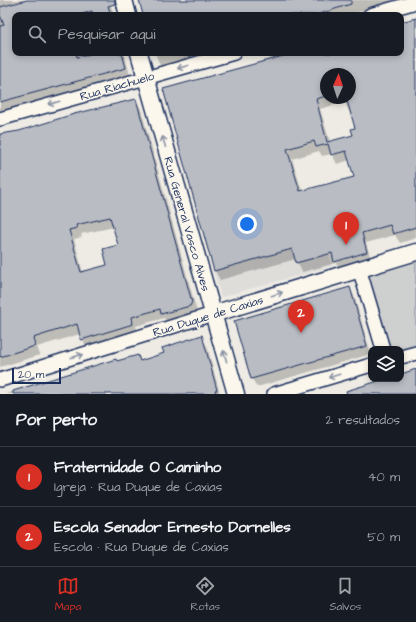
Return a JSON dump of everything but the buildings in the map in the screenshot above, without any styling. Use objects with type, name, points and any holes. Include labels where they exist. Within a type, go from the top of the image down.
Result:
[{"type":"street","points":[[124,0],[127,12]]},
{"type":"street","points":[[381,12],[416,2]]},
{"type":"street","name":"Rua General Vasco Alves","points":[[140,56],[236,394]]},
{"type":"street","name":"Rua Riachuelo","points":[[0,119],[223,56]]},
{"type":"street","name":"Rua Duque de Caxias","points":[[0,380],[359,268],[416,252]]},
{"type":"street","points":[[359,268],[382,346]]},
{"type":"street","points":[[404,356],[416,353]]},
{"type":"street","points":[[274,394],[368,366]]},
{"type":"shaded area","points":[[314,202],[332,266],[221,297],[203,234]]},
{"type":"shaded area","points":[[416,259],[416,347],[404,350],[404,346],[388,346],[365,274]]},
{"type":"place","name":"Fraternidade O Caminho","points":[[346,245]]},
{"type":"place","name":"Escola Senador Ernesto Dornelles","points":[[301,333]]}]
